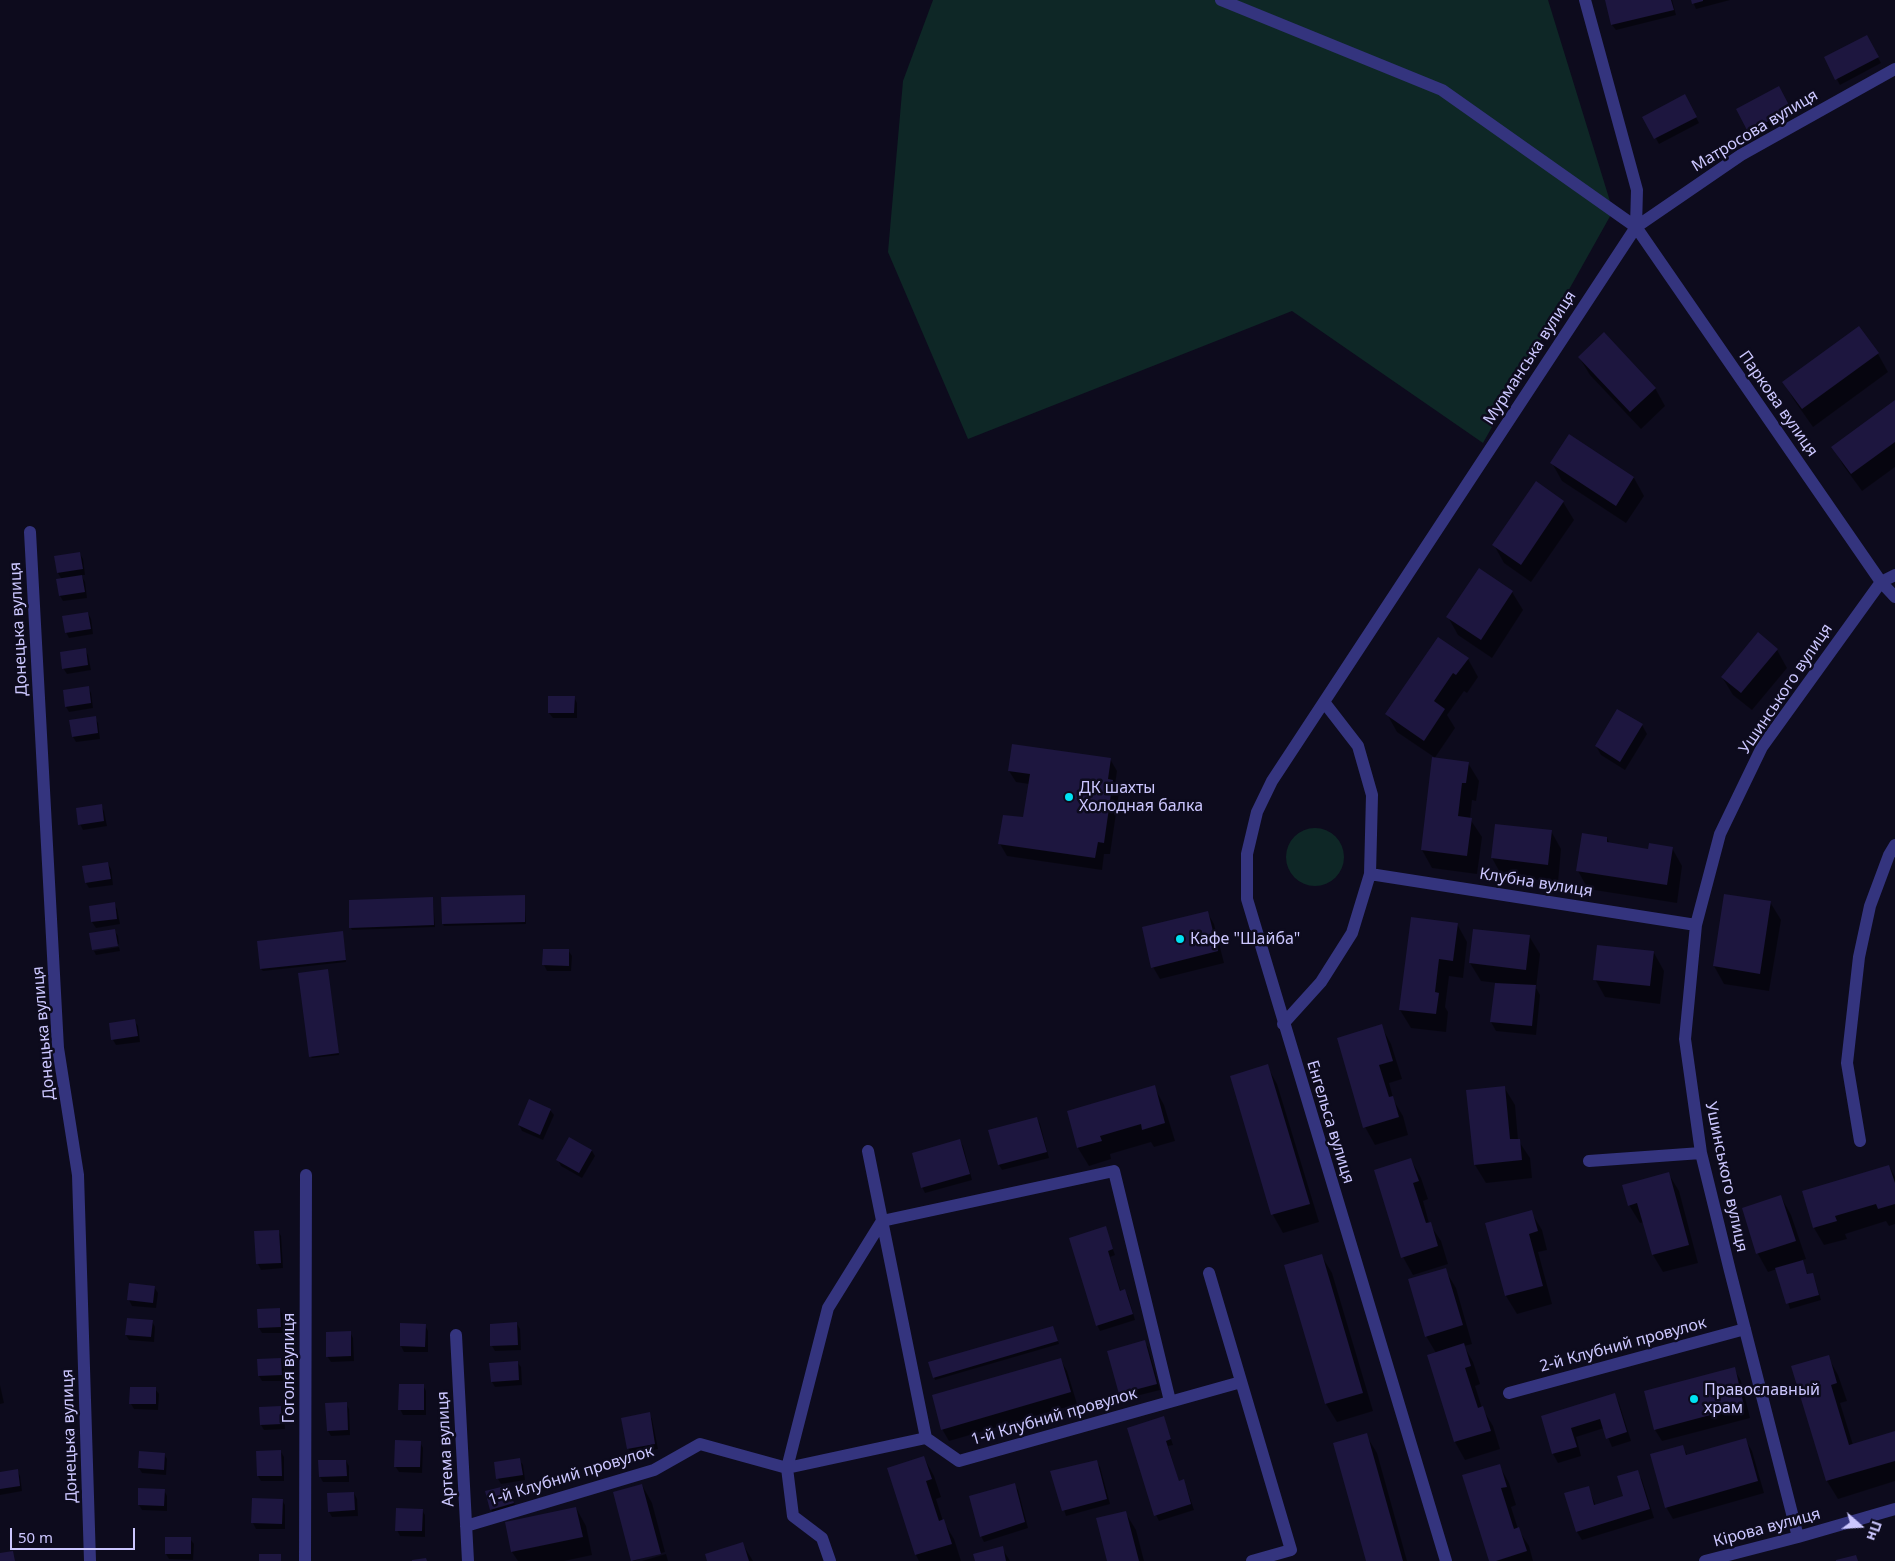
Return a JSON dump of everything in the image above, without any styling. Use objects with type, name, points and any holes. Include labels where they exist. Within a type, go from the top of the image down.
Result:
[{"type":"street","points":[[1221,0],[1442,90],[1636,227]]},
{"type":"street","points":[[1585,0],[1637,190],[1636,227]]},
{"type":"street","name":"Матросова вулиця","points":[[1636,227],[1741,155],[1895,69]]},
{"type":"street","name":"Паркова вулиця","points":[[1636,227],[1881,582],[1895,597]]},
{"type":"street","name":"Мурманська вулиця","points":[[1324,702],[1636,227]]},
{"type":"street","name":"Донецька вулиця","points":[[30,532],[58,1048],[78,1175],[90,1561]]},
{"type":"street","name":"Ушинського вулиця","points":[[1798,1537],[1701,1152],[1685,1039],[1696,924],[1720,834],[1762,747],[1881,582],[1895,575]]},
{"type":"street","points":[[1283,1024],[1321,982],[1352,933],[1370,874],[1372,795],[1358,746],[1324,702]]},
{"type":"street","name":"Енгельса вулиця","points":[[1324,702],[1272,781],[1258,812],[1247,854],[1247,899],[1283,1024],[1446,1561]]},
{"type":"street","points":[[1860,1141],[1847,1063],[1859,956],[1870,906],[1889,855],[1895,845]]},
{"type":"street","name":"Клубна вулиця","points":[[1370,874],[1696,924]]},
{"type":"street","points":[[868,1151],[926,1438]]},
{"type":"street","points":[[1589,1161],[1701,1152]]},
{"type":"street","points":[[830,1561],[822,1538],[793,1516],[787,1468],[828,1308],[882,1222],[1114,1171],[1170,1401],[1241,1382]]},
{"type":"street","name":"Гоголя вулиця","points":[[305,1561],[306,1175]]},
{"type":"street","points":[[1210,1274],[1291,1550],[1252,1561]]},
{"type":"street","name":"2-й Клубний провулок","points":[[1509,1393],[1745,1329]]},
{"type":"street","name":"Артема вулиця","points":[[456,1335],[468,1561]]},
{"type":"street","name":"1-й Клубний провулок","points":[[466,1526],[654,1470],[700,1444],[787,1468],[926,1438],[959,1461],[1170,1401]]},
{"type":"street","name":"Кірова вулиця","points":[[1705,1561],[1895,1509]]},
{"type":"green space","points":[[933,0],[1548,0],[1613,211],[1483,443],[1292,311],[968,439],[888,252],[903,81]]},
{"type":"green space","points":[[1315,828],[1326,830],[1336,836],[1342,846],[1344,857],[1342,868],[1336,878],[1326,884],[1315,886],[1304,884],[1294,878],[1288,868],[1286,857],[1288,846],[1294,836],[1304,830]]},
{"type":"building","points":[[1605,0],[1671,0],[1674,10],[1611,25]]},
{"type":"building","points":[[1691,0],[1703,0],[1703,1],[1692,4]]},
{"type":"building","points":[[1867,35],[1879,57],[1835,80],[1824,57]]},
{"type":"building","points":[[1779,86],[1791,109],[1748,132],[1736,109]]},
{"type":"building","points":[[1685,94],[1697,117],[1654,139],[1642,117]]},
{"type":"building","points":[[1859,326],[1879,353],[1802,409],[1782,382]]},
{"type":"building","points":[[1604,332],[1656,388],[1630,412],[1578,357]]},
{"type":"building","points":[[1895,400],[1895,442],[1851,474],[1831,447]]},
{"type":"building","points":[[1569,434],[1634,477],[1616,506],[1550,463]]},
{"type":"building","points":[[1536,481],[1564,501],[1521,565],[1492,545]]},
{"type":"building","points":[[80,552],[83,569],[57,573],[54,556]]},
{"type":"building","points":[[1479,568],[1513,591],[1481,640],[1446,617]]},
{"type":"building","points":[[82,575],[85,592],[59,596],[56,579]]},
{"type":"building","points":[[88,612],[91,629],[65,633],[62,616]]},
{"type":"building","points":[[1758,632],[1778,649],[1741,693],[1721,677]]},
{"type":"building","points":[[1438,637],[1469,658],[1456,675],[1453,673],[1434,701],[1445,709],[1424,741],[1385,714]]},
{"type":"building","points":[[86,648],[88,665],[62,669],[60,652]]},
{"type":"building","points":[[89,686],[91,703],[65,707],[63,690]]},
{"type":"building","points":[[548,696],[575,696],[574,713],[548,713]]},
{"type":"building","points":[[1617,709],[1643,724],[1620,762],[1595,746]]},
{"type":"building","points":[[96,716],[98,733],[72,737],[69,720]]},
{"type":"building","name":"ДК шахты Холодная балка","points":[[1012,744],[1111,758],[1108,779],[1113,780],[1104,843],[1098,842],[1095,858],[998,844],[1003,815],[1023,817],[1030,774],[1008,771]]},
{"type":"building","points":[[1432,757],[1469,762],[1466,783],[1462,783],[1458,816],[1472,818],[1467,856],[1421,850]]},
{"type":"building","points":[[102,804],[104,821],[78,825],[76,808]]},
{"type":"building","points":[[1495,824],[1552,830],[1548,865],[1491,858]]},
{"type":"building","points":[[1582,833],[1607,837],[1607,842],[1648,849],[1649,843],[1673,847],[1667,885],[1576,871]]},
{"type":"building","points":[[108,862],[111,879],[85,883],[82,866]]},
{"type":"building","points":[[1724,894],[1771,901],[1760,974],[1713,966]]},
{"type":"building","points":[[525,895],[525,922],[442,924],[441,897]]},
{"type":"building","points":[[433,897],[434,925],[349,928],[349,900]]},
{"type":"building","points":[[115,902],[117,919],[91,922],[89,906]]},
{"type":"building","name":"Кафе \"Шайба\"","points":[[1208,911],[1218,951],[1151,968],[1142,927]]},
{"type":"building","points":[[1411,917],[1458,923],[1453,961],[1439,959],[1435,992],[1439,993],[1436,1014],[1399,1010]]},
{"type":"building","points":[[115,929],[118,946],[92,950],[89,933]]},
{"type":"building","points":[[1473,929],[1530,935],[1526,970],[1469,963]]},
{"type":"building","points":[[343,931],[346,960],[260,969],[257,941]]},
{"type":"building","points":[[1597,945],[1654,951],[1650,986],[1593,980]]},
{"type":"building","points":[[543,949],[569,949],[569,966],[542,965]]},
{"type":"building","points":[[328,969],[339,1053],[309,1057],[298,973]]},
{"type":"building","points":[[1495,983],[1536,985],[1532,1026],[1490,1022]]},
{"type":"building","points":[[135,1019],[138,1036],[111,1040],[109,1023]]},
{"type":"building","points":[[1382,1024],[1393,1061],[1379,1065],[1389,1097],[1393,1096],[1399,1117],[1363,1128],[1337,1038]]},
{"type":"building","points":[[1268,1064],[1310,1204],[1271,1215],[1230,1076]]},
{"type":"building","points":[[1155,1085],[1165,1123],[1142,1130],[1141,1124],[1100,1136],[1102,1141],[1077,1148],[1067,1111]]},
{"type":"building","points":[[1505,1086],[1510,1139],[1520,1139],[1522,1160],[1474,1165],[1466,1090]]},
{"type":"building","points":[[529,1099],[551,1109],[540,1135],[518,1125]]},
{"type":"building","points":[[1037,1117],[1047,1152],[998,1165],[988,1130]]},
{"type":"building","points":[[569,1137],[592,1150],[579,1173],[556,1160]]},
{"type":"building","points":[[960,1139],[970,1174],[921,1188],[912,1153]]},
{"type":"building","points":[[1411,1158],[1419,1181],[1413,1183],[1426,1223],[1431,1222],[1438,1246],[1401,1258],[1374,1170]]},
{"type":"building","points":[[1889,1165],[1895,1183],[1895,1204],[1878,1209],[1876,1204],[1835,1216],[1837,1221],[1813,1228],[1802,1191]]},
{"type":"building","points":[[1669,1172],[1689,1245],[1652,1255],[1637,1203],[1628,1206],[1622,1185]]},
{"type":"building","points":[[1781,1195],[1796,1241],[1756,1254],[1742,1208]]},
{"type":"building","points":[[1532,1210],[1538,1231],[1529,1234],[1543,1286],[1505,1296],[1485,1223]]},
{"type":"building","points":[[1106,1226],[1113,1249],[1108,1251],[1120,1291],[1125,1289],[1133,1314],[1096,1326],[1069,1238]]},
{"type":"building","points":[[279,1230],[281,1263],[256,1264],[254,1231]]},
{"type":"building","points":[[1322,1254],[1363,1393],[1325,1404],[1284,1265]]},
{"type":"building","points":[[1803,1260],[1807,1274],[1813,1273],[1819,1295],[1786,1304],[1775,1268]]},
{"type":"building","points":[[1446,1268],[1463,1325],[1425,1337],[1408,1279]]},
{"type":"building","points":[[129,1283],[155,1286],[153,1303],[127,1300]]},
{"type":"building","points":[[280,1308],[281,1327],[258,1328],[257,1309]]},
{"type":"building","points":[[127,1318],[153,1320],[151,1337],[125,1335]]},
{"type":"building","points":[[517,1322],[518,1345],[490,1346],[490,1324]]},
{"type":"building","points":[[400,1323],[426,1324],[425,1347],[400,1346]]},
{"type":"building","points":[[1053,1326],[1058,1341],[933,1378],[928,1362]]},
{"type":"building","points":[[351,1331],[351,1356],[326,1357],[326,1332]]},
{"type":"building","points":[[1145,1340],[1157,1384],[1119,1394],[1107,1351]]},
{"type":"building","points":[[1464,1343],[1471,1366],[1465,1368],[1478,1408],[1483,1406],[1491,1431],[1454,1442],[1427,1355]]},
{"type":"building","points":[[1829,1355],[1837,1383],[1831,1385],[1849,1445],[1895,1431],[1895,1461],[1826,1481],[1791,1366]]},
{"type":"building","points":[[281,1358],[282,1375],[258,1376],[257,1359]]},
{"type":"building","points":[[1061,1358],[1071,1392],[941,1430],[932,1395]]},
{"type":"building","points":[[518,1361],[519,1380],[491,1382],[489,1363]]},
{"type":"building","name":"Православный храм","points":[[1735,1367],[1744,1406],[1654,1430],[1644,1391]]},
{"type":"building","points":[[399,1384],[424,1384],[424,1410],[398,1410]]},
{"type":"building","points":[[130,1387],[156,1387],[156,1404],[129,1404]]},
{"type":"building","points":[[1615,1393],[1627,1432],[1606,1439],[1600,1419],[1571,1428],[1577,1447],[1552,1454],[1541,1416]]},
{"type":"building","points":[[347,1402],[348,1430],[327,1431],[325,1403]]},
{"type":"building","points":[[281,1406],[282,1424],[260,1425],[259,1407]]},
{"type":"building","points":[[650,1412],[655,1444],[627,1449],[621,1418]]},
{"type":"building","points":[[1164,1416],[1171,1439],[1166,1441],[1179,1481],[1184,1479],[1191,1504],[1154,1516],[1127,1428]]},
{"type":"building","points":[[1367,1433],[1403,1561],[1366,1561],[1333,1443]]},
{"type":"building","points":[[1746,1438],[1758,1481],[1665,1508],[1650,1454],[1683,1445],[1686,1455]]},
{"type":"building","points":[[395,1440],[421,1441],[420,1467],[394,1467]]},
{"type":"building","points":[[281,1450],[282,1476],[257,1476],[256,1451]]},
{"type":"building","points":[[139,1451],[165,1453],[164,1470],[138,1468]]},
{"type":"building","points":[[924,1456],[932,1479],[926,1481],[939,1521],[944,1519],[952,1544],[915,1555],[887,1468]]},
{"type":"building","points":[[520,1458],[523,1475],[496,1479],[494,1462]]},
{"type":"building","points":[[318,1460],[346,1460],[347,1476],[319,1477]]},
{"type":"building","points":[[1097,1460],[1107,1499],[1062,1511],[1050,1471]]},
{"type":"building","points":[[1500,1464],[1507,1487],[1501,1488],[1514,1529],[1519,1527],[1527,1551],[1496,1561],[1489,1561],[1462,1475]]},
{"type":"building","points":[[18,1469],[20,1486],[0,1489],[0,1472]]},
{"type":"building","points":[[1638,1470],[1650,1509],[1576,1532],[1564,1493],[1589,1486],[1594,1505],[1623,1496],[1617,1476]]},
{"type":"building","points":[[1015,1483],[1025,1522],[980,1537],[969,1496]]},
{"type":"building","points":[[642,1484],[661,1554],[631,1561],[613,1492]]},
{"type":"building","points":[[509,1485],[514,1503],[490,1510],[485,1491]]},
{"type":"building","points":[[138,1488],[165,1489],[164,1506],[138,1505]]},
{"type":"building","points":[[354,1492],[355,1510],[328,1512],[327,1493]]},
{"type":"building","points":[[252,1498],[283,1499],[282,1524],[251,1523]]},
{"type":"building","points":[[576,1507],[583,1537],[511,1552],[505,1522]]},
{"type":"building","points":[[396,1508],[423,1509],[422,1531],[395,1531]]},
{"type":"building","points":[[1126,1511],[1139,1561],[1107,1561],[1096,1518]]},
{"type":"building","points":[[165,1537],[191,1537],[191,1554],[165,1554]]},
{"type":"building","points":[[743,1542],[749,1561],[707,1561],[705,1554]]},
{"type":"building","points":[[1003,1546],[1006,1561],[975,1561],[973,1554]]},
{"type":"building","points":[[13,1551],[15,1561],[0,1561],[0,1553]]},
{"type":"building","points":[[259,1554],[281,1554],[281,1561],[259,1561]]},
{"type":"building","points":[[1856,1555],[1858,1561],[1836,1561],[1836,1560]]},
{"type":"building","points":[[426,1558],[427,1561],[412,1561],[412,1560]]},
{"type":"place","name":"ДК шахты Холодная балка","points":[[1069,797]]},
{"type":"place","name":"Кафе \"Шайба\"","points":[[1180,939]]},
{"type":"place","name":"Православный храм","points":[[1694,1399]]}]
